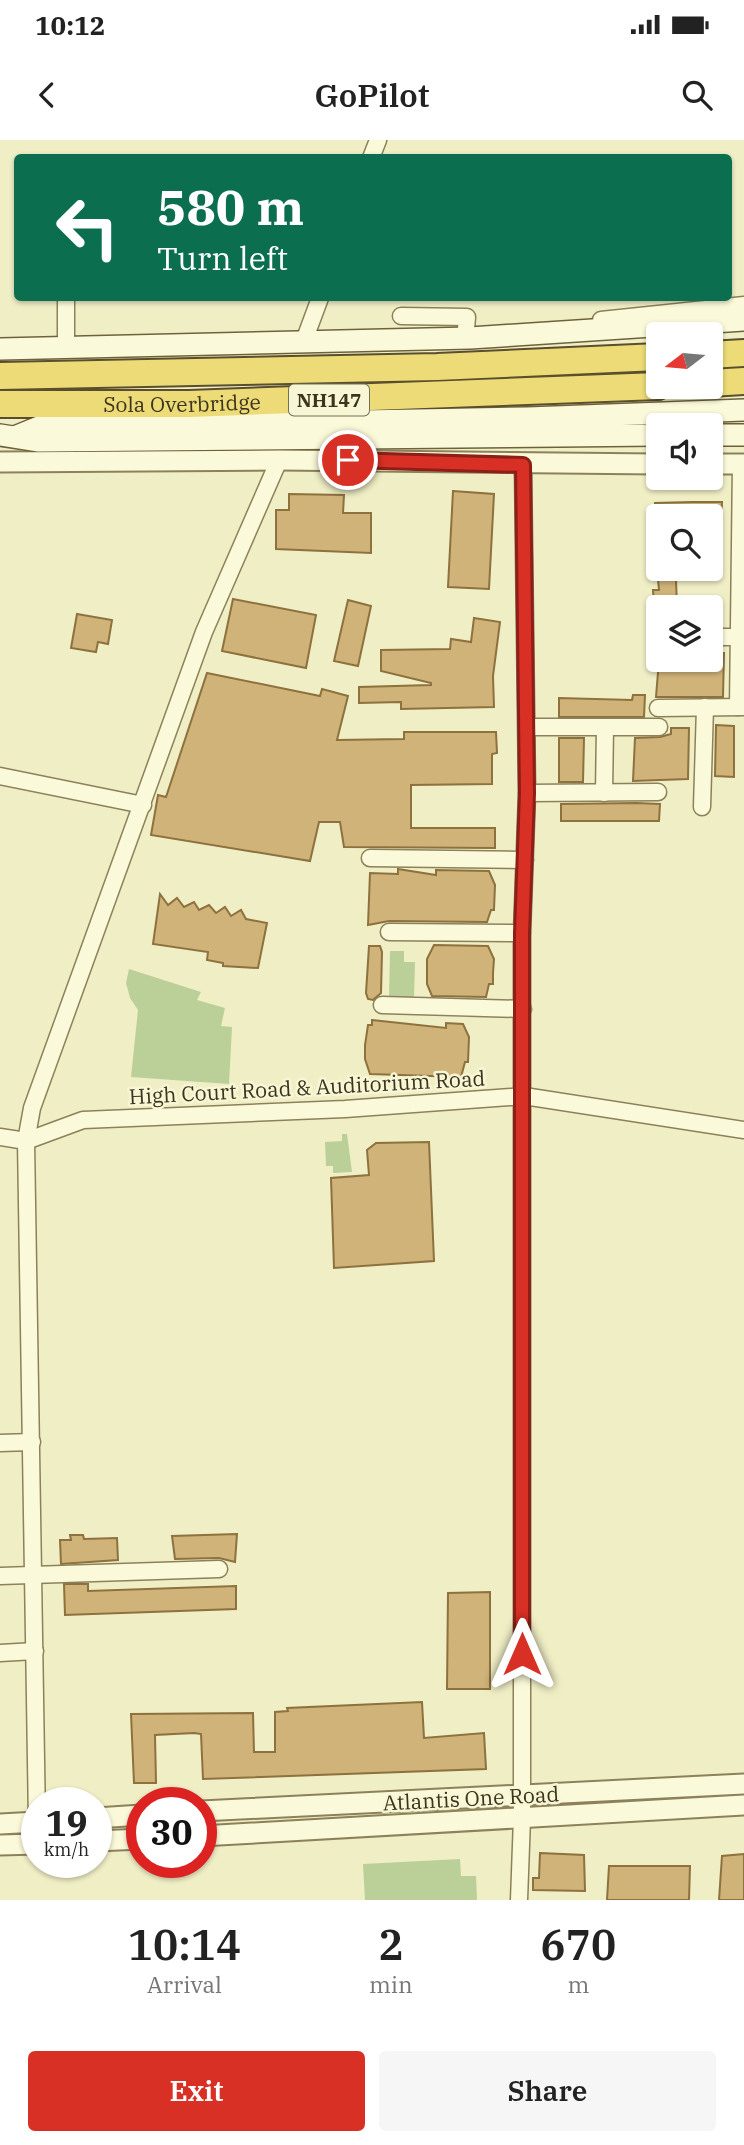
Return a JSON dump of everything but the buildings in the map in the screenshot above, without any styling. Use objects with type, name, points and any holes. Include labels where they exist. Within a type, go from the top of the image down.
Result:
[{"type":"highway","points":[[723,354],[744,353]]},
{"type":"highway","name":"Sola Overbridge","points":[[0,376],[437,367],[646,358]]},
{"type":"highway","points":[[723,382],[744,381]]},
{"type":"highway","name":"Sola Overbridge","points":[[0,404],[189,404],[646,386]]},
{"type":"main road","points":[[0,349],[351,341],[743,314]]},
{"type":"main road","points":[[8,435],[38,427],[356,422],[744,410]]},
{"type":"main road","points":[[8,435],[39,441],[646,435]]},
{"type":"main road","points":[[723,435],[744,435]]},
{"type":"street","points":[[66,301],[66,346]]},
{"type":"street","points":[[304,341],[319,301]]},
{"type":"street","points":[[401,316],[467,317],[468,334]]},
{"type":"street","points":[[8,435],[30,461]]},
{"type":"street","points":[[37,1787],[26,1141],[32,1108],[204,632],[279,460]]},
{"type":"street","points":[[0,462],[279,460],[523,465],[646,464]]},
{"type":"street","points":[[658,708],[741,707],[742,464],[723,464]]},
{"type":"street","points":[[519,1900],[522,1818],[522,933],[527,793],[523,465]]},
{"type":"street","points":[[723,637],[741,637]]},
{"type":"street","points":[[702,807],[705,707]]},
{"type":"street","points":[[527,727],[659,727]]},
{"type":"street","points":[[604,793],[606,727]]},
{"type":"street","points":[[0,776],[143,805]]},
{"type":"street","points":[[527,793],[657,792]]},
{"type":"street","points":[[370,858],[525,860]]},
{"type":"street","points":[[389,932],[522,933]]},
{"type":"street","points":[[382,1005],[523,1009]]},
{"type":"street","name":"High Court Road & Auditorium Road","points":[[0,1137],[26,1141],[83,1120],[345,1109],[524,1097],[744,1130]]},
{"type":"street","points":[[0,1443],[32,1442]]},
{"type":"street","points":[[0,1576],[219,1569]]},
{"type":"street","points":[[0,1653],[35,1651]]},
{"type":"street","name":"Atlantis One Road","points":[[217,1810],[744,1784]]},
{"type":"street","name":"Atlantis One Road","points":[[217,1835],[744,1805]]},
{"type":"street","points":[[0,1824],[21,1823]]},
{"type":"street","points":[[0,1845],[21,1844]]},
{"type":"green space","points":[[390,951],[404,951],[404,962],[415,962],[414,998],[389,998]]},
{"type":"green space","points":[[129,969],[201,992],[197,1000],[225,1008],[221,1026],[232,1027],[229,1084],[131,1077],[138,1010],[130,998],[126,983]]},
{"type":"green space","points":[[342,1134],[347,1134],[352,1172],[333,1173],[333,1166],[326,1166],[325,1142],[342,1141]]},
{"type":"green space","points":[[460,1859],[461,1876],[476,1876],[477,1900],[365,1900],[363,1864]]},
{"type":"route","points":[[348,460],[523,465],[527,793],[522,933],[522,1654]]}]
